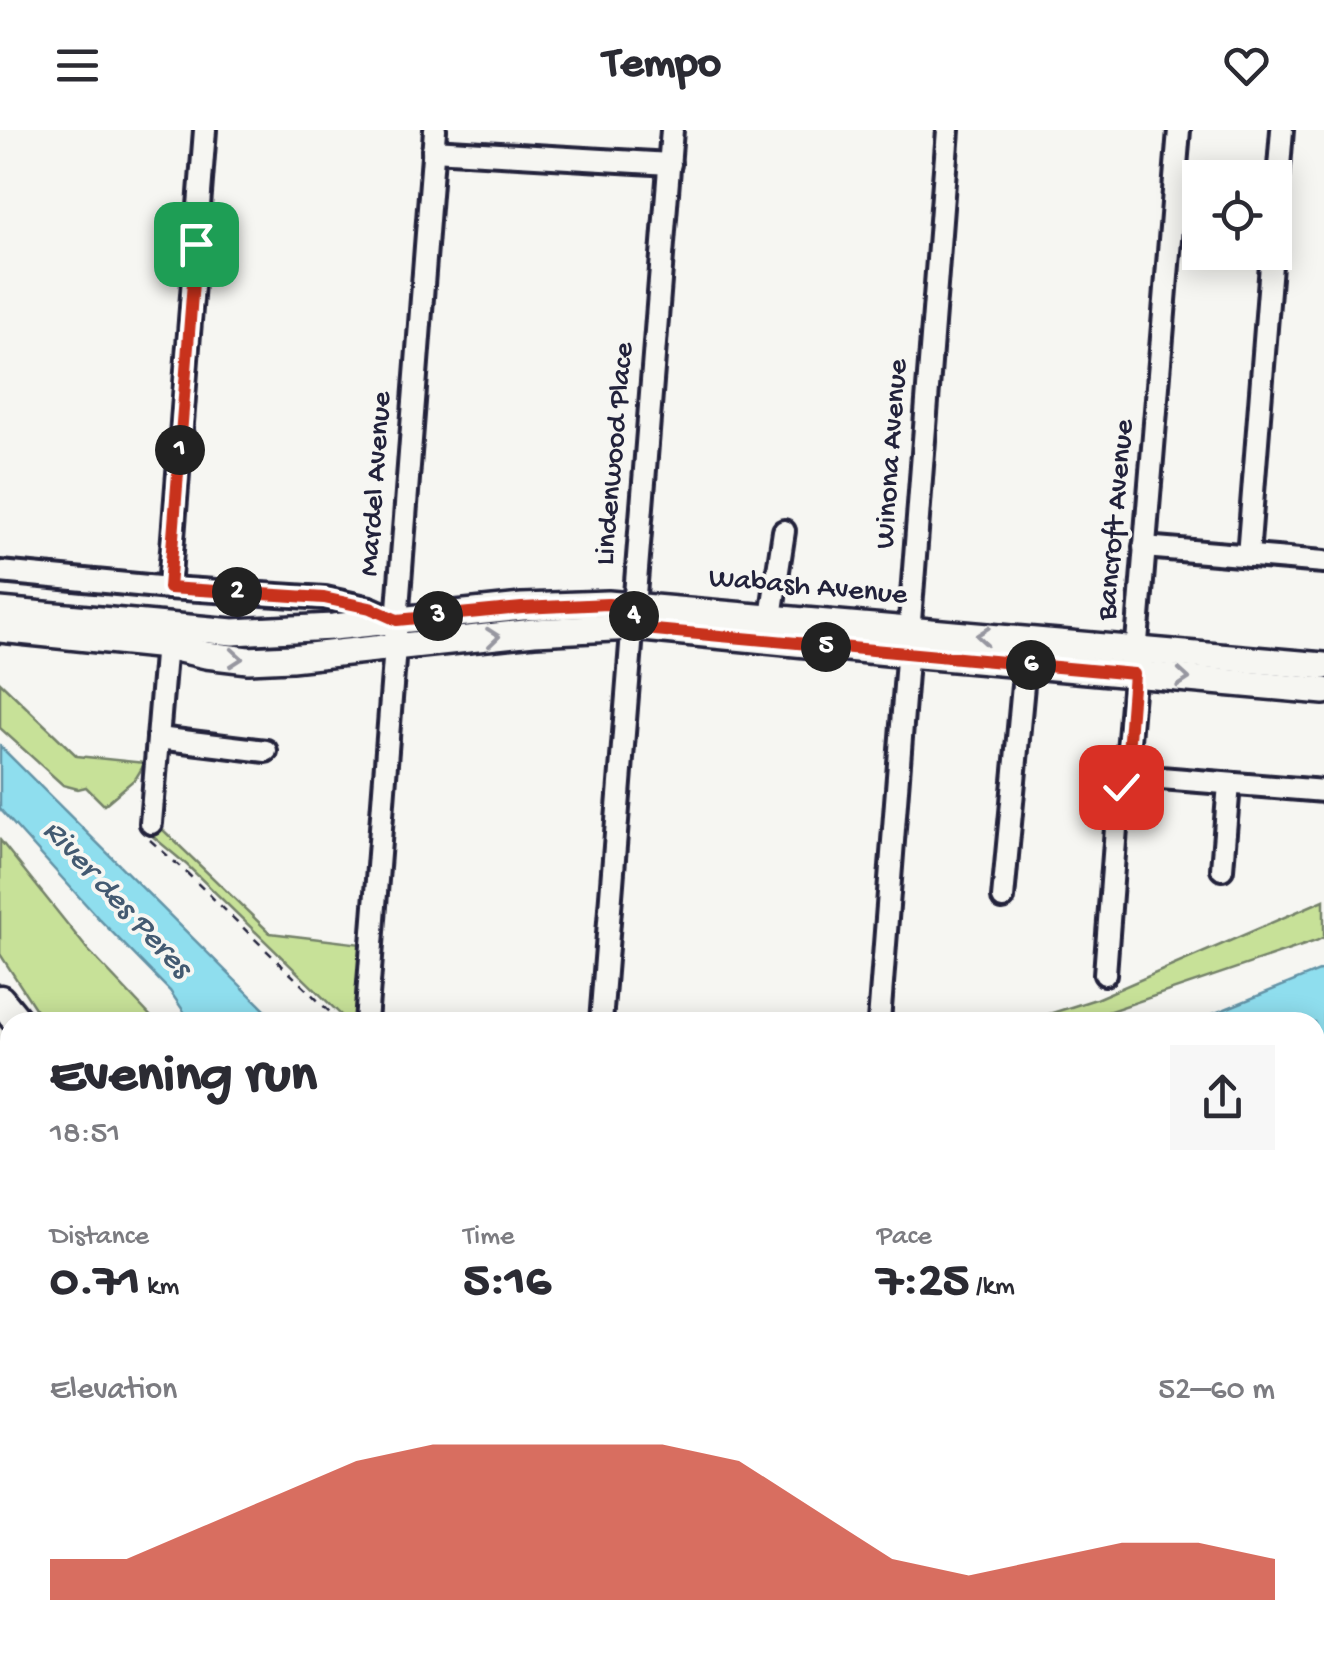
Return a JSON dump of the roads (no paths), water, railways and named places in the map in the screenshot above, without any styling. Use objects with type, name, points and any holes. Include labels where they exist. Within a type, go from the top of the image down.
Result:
[{"type":"main road","name":"Wabash Avenue","points":[[397,620],[608,604],[634,617],[1135,662],[1324,691]]},
{"type":"main road","points":[[0,611],[166,636]]},
{"type":"main road","name":"Wabash Avenue","points":[[166,636],[206,654],[248,660],[534,632],[634,617],[772,617],[1025,664],[1324,666]]},
{"type":"main road","points":[[0,630],[166,636],[397,620]]},
{"type":"street","points":[[169,588],[205,130]]},
{"type":"street","name":"Lindenwood Place","points":[[602,1012],[672,130]]},
{"type":"street","name":"Winona Avenue","points":[[880,1012],[948,130]]},
{"type":"street","name":"Bancroft Avenue","points":[[1106,974],[1117,814],[1128,752],[1178,130]]},
{"type":"street","points":[[1280,160],[1282,130]]},
{"type":"street","points":[[434,140],[670,164]]},
{"type":"street","name":"Mardel Avenue","points":[[367,1012],[434,140]]},
{"type":"street","points":[[1248,556],[1271,270]]},
{"type":"street","points":[[772,617],[784,530]]},
{"type":"street","points":[[1144,548],[1324,562]]},
{"type":"street","name":"Wabash Avenue","points":[[0,572],[324,598],[370,608],[397,620]]},
{"type":"street","points":[[290,596],[291,658]]},
{"type":"street","points":[[149,830],[166,636]]},
{"type":"street","points":[[1002,898],[1025,664]]},
{"type":"street","points":[[158,738],[266,750]]},
{"type":"street","points":[[1124,775],[1324,791]]},
{"type":"street","points":[[1222,869],[1229,784]]},
{"type":"water","name":"River des Peres","points":[[0,746],[267,1012],[184,1012],[170,991],[0,809]]},
{"type":"water","points":[[1324,969],[1324,1012],[1218,1012]]}]
